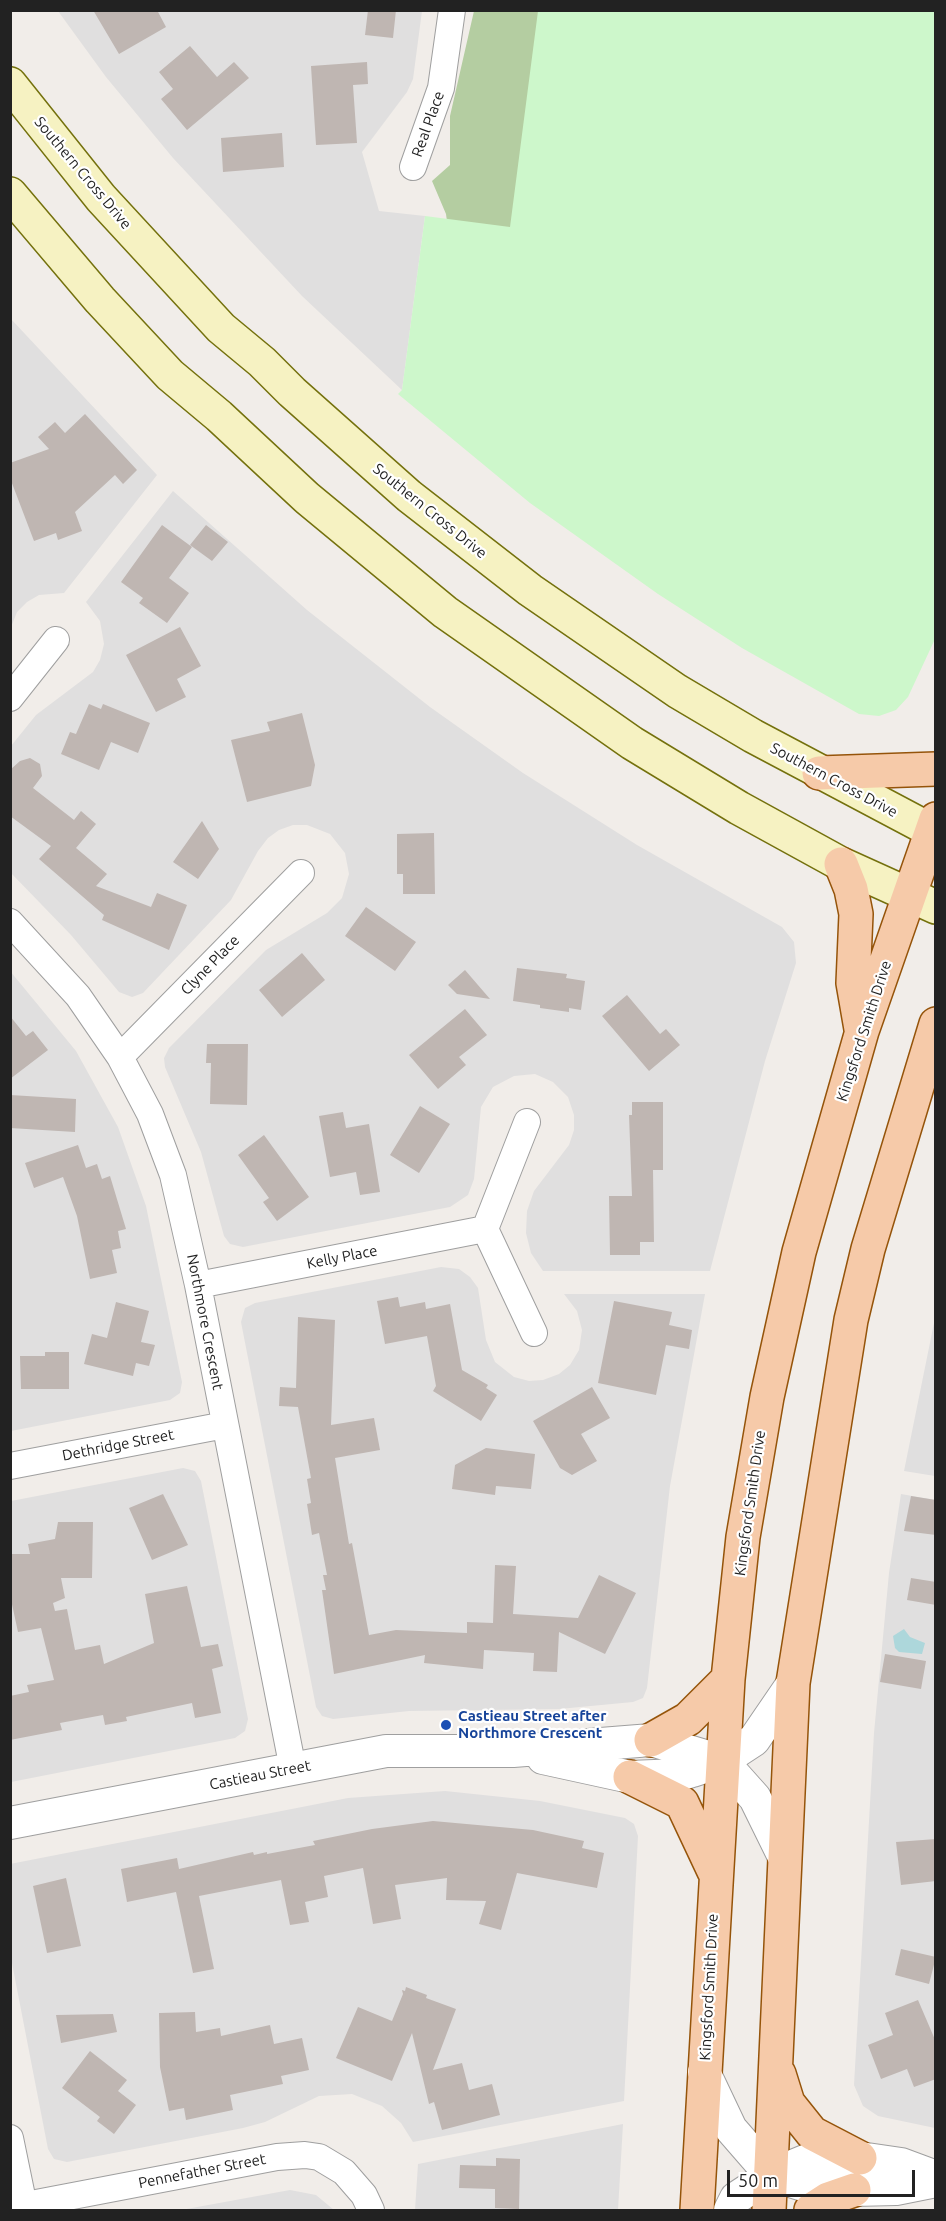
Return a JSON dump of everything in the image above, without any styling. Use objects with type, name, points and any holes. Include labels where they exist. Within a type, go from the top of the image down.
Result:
[{"type":"main road","name":"Southern Cross Drive","points":[[10,84],[101,198],[221,328],[262,362],[409,496],[502,569],[600,640],[677,691],[819,773],[934,828]]},
{"type":"main road","points":[[10,194],[100,300],[170,375],[219,416],[307,498],[445,612],[632,743],[739,808],[841,864],[922,902]]},
{"type":"main road","points":[[819,773],[936,769]]},
{"type":"main road","name":"Kingsford Smith Drive","points":[[697,2211],[722,1761],[743,1538],[782,1320],[862,1031],[922,902],[934,828]]},
{"type":"main road","points":[[841,864],[851,889],[856,914],[853,983],[862,1031]]},
{"type":"main road","points":[[769,2211],[793,1683],[851,1320],[868,1249],[936,1024]]},
{"type":"main road","points":[[651,1740],[688,1719],[728,1679]]},
{"type":"main road","points":[[630,1777],[682,1803],[715,1873]]},
{"type":"main road","points":[[776,2066],[788,2103],[812,2133],[857,2174],[811,2211]]},
{"type":"street","name":"Real Place","points":[[412,167],[441,88],[452,10]]},
{"type":"street","points":[[10,698],[56,640]]},
{"type":"street","name":"Clyne Place","points":[[120,1057],[301,873]]},
{"type":"street","name":"Northmore Crescent","points":[[10,922],[78,996],[120,1057],[150,1114],[173,1175],[198,1285],[293,1769]]},
{"type":"street","points":[[527,1122],[486,1229],[534,1333]]},
{"type":"street","name":"Kelly Place","points":[[198,1285],[486,1229]]},
{"type":"street","name":"Dethridge Street","points":[[10,1466],[225,1425]]},
{"type":"street","name":"Castieau Street","points":[[513,1751],[630,1777],[679,1775],[722,1761],[754,1740],[793,1683]]},
{"type":"street","name":"Castieau Street","points":[[10,1823],[386,1751],[513,1751],[651,1740],[722,1761]]},
{"type":"street","points":[[722,1761],[755,1798],[785,1859]]},
{"type":"street","points":[[704,2072],[731,2129],[771,2175],[800,2184],[857,2174],[896,2189],[936,2179]]},
{"type":"street","points":[[10,2138],[17,2207]]},
{"type":"street","name":"Pennefather Street","points":[[17,2207],[277,2157],[305,2154],[319,2157],[344,2172],[364,2195],[371,2211]]},
{"type":"street","points":[[730,2211],[736,2198],[771,2175]]},
{"type":"shaded area","points":[[58,11],[422,11],[413,79],[407,92],[362,152],[379,211],[425,216],[402,390],[302,296],[173,158],[106,77]]},
{"type":"shaded area","points":[[11,319],[157,475],[64,593],[39,595],[27,602],[17,612],[11,627]]},
{"type":"shaded area","points":[[173,491],[307,610],[430,707],[523,773],[637,845],[782,927],[794,942],[796,963],[765,1061],[710,1271],[543,1271],[531,1253],[526,1233],[527,1211],[534,1191],[569,1145],[574,1130],[574,1115],[568,1097],[553,1082],[535,1074],[514,1076],[493,1087],[481,1107],[474,1179],[468,1195],[450,1207],[243,1247],[230,1244],[224,1236],[201,1152],[165,1067],[164,1058],[169,1048],[266,950],[327,913],[342,898],[349,874],[345,853],[330,834],[307,825],[293,825],[279,830],[268,838],[258,851],[231,900],[143,993],[132,997],[119,992],[71,935],[11,873],[11,746],[36,715],[93,672],[100,660],[104,644],[100,621],[86,602]]},
{"type":"shaded area","points":[[10,971],[76,1051],[118,1127],[146,1206],[182,1382],[180,1393],[170,1400],[11,1431]]},
{"type":"shaded area","points":[[441,1267],[459,1269],[470,1277],[478,1288],[486,1340],[495,1362],[514,1377],[529,1381],[543,1380],[559,1374],[570,1365],[579,1350],[582,1330],[577,1311],[564,1294],[705,1294],[670,1486],[647,1688],[643,1698],[633,1702],[559,1709],[409,1711],[333,1719],[322,1716],[316,1707],[241,1322],[245,1308],[255,1303]]},
{"type":"shaded area","points":[[935,1318],[935,1476],[904,1471]]},
{"type":"shaded area","points":[[183,1468],[195,1471],[201,1481],[248,1719],[245,1731],[235,1738],[11,1782],[11,1501]]},
{"type":"shaded area","points":[[901,1494],[935,1500],[935,2128],[878,2116],[863,2106],[854,2085],[874,1733],[889,1573]]},
{"type":"shaded area","points":[[445,1791],[540,1801],[625,1818],[634,1824],[638,1836],[624,2101],[413,2142],[401,2123],[382,2106],[352,2094],[319,2096],[265,2122],[243,2128],[67,2162],[54,2159],[48,2149],[11,1958],[10,1864],[348,1798]]},
{"type":"shaded area","points":[[623,2124],[618,2210],[415,2210],[418,2164]]},
{"type":"shaded area","points":[[290,2190],[316,2195],[334,2210],[181,2210]]},
{"type":"green space","points":[[474,11],[542,11],[513,274],[453,266],[446,214],[432,181],[450,165],[450,116]]},
{"type":"green space","points":[[538,11],[935,11],[935,639],[908,697],[896,710],[879,716],[859,714],[742,648],[658,594],[530,503],[398,394],[402,390],[425,216],[510,227]]},
{"type":"water","points":[[904,1629],[910,1637],[925,1643],[922,1654],[899,1652],[895,1648],[893,1636]]},
{"type":"building","points":[[93,10],[157,10],[166,27],[119,54]]},
{"type":"building","points":[[368,10],[396,10],[393,38],[365,35]]},
{"type":"building","points":[[190,46],[217,77],[234,62],[249,78],[187,130],[161,99],[173,89],[159,72]]},
{"type":"building","points":[[367,62],[368,84],[353,85],[357,143],[316,145],[311,66]]},
{"type":"building","points":[[282,133],[284,167],[223,172],[221,138]]},
{"type":"building","points":[[85,414],[137,470],[123,484],[115,475],[75,512],[82,531],[58,540],[56,533],[34,541],[10,478],[10,463],[49,449],[38,437],[55,422],[65,433]]},
{"type":"building","points":[[162,525],[192,547],[169,578],[189,593],[167,623],[139,603],[143,598],[121,582]]},
{"type":"building","points":[[206,525],[228,542],[212,561],[190,545]]},
{"type":"building","points":[[180,627],[201,666],[177,679],[186,697],[156,712],[126,655]]},
{"type":"building","points":[[89,704],[101,709],[103,704],[150,723],[138,753],[111,742],[99,770],[61,754],[70,732],[76,734]]},
{"type":"building","points":[[302,713],[315,765],[311,786],[247,802],[231,740],[270,731],[267,722]]},
{"type":"building","points":[[30,758],[40,764],[42,776],[33,788],[74,820],[81,811],[96,824],[76,848],[107,874],[96,886],[151,907],[157,893],[187,905],[169,950],[102,920],[104,915],[39,859],[51,846],[10,816],[10,770],[20,761]]},
{"type":"building","points":[[202,821],[219,849],[198,879],[173,862]]},
{"type":"building","points":[[434,833],[435,894],[403,894],[403,874],[397,874],[397,834]]},
{"type":"building","points":[[366,907],[416,942],[395,971],[345,936]]},
{"type":"building","points":[[302,953],[325,980],[282,1017],[259,990]]},
{"type":"building","points":[[517,968],[567,974],[566,978],[585,981],[581,1010],[569,1008],[569,1012],[513,1001]]},
{"type":"building","points":[[465,970],[490,999],[457,994],[448,985]]},
{"type":"building","points":[[627,995],[660,1034],[666,1029],[680,1045],[649,1071],[602,1016]]},
{"type":"building","points":[[465,1009],[487,1035],[459,1057],[466,1065],[438,1089],[409,1055]]},
{"type":"building","points":[[10,1016],[26,1036],[33,1031],[48,1050],[10,1079]]},
{"type":"building","points":[[207,1044],[248,1044],[247,1105],[210,1104],[211,1063],[206,1063]]},
{"type":"building","points":[[10,1095],[76,1099],[75,1132],[10,1128]]},
{"type":"building","points":[[632,1102],[663,1102],[663,1170],[653,1170],[654,1242],[640,1242],[640,1255],[610,1255],[609,1196],[632,1196],[629,1115],[632,1115]]},
{"type":"building","points":[[420,1106],[450,1124],[419,1173],[390,1155]]},
{"type":"building","points":[[343,1112],[346,1128],[369,1124],[380,1192],[360,1195],[356,1172],[330,1177],[319,1116]]},
{"type":"building","points":[[264,1135],[309,1197],[277,1221],[263,1202],[269,1198],[238,1155]]},
{"type":"building","points":[[78,1145],[86,1168],[97,1164],[102,1179],[110,1176],[126,1229],[118,1231],[121,1248],[112,1250],[117,1273],[90,1279],[77,1216],[63,1177],[34,1188],[25,1163]]},
{"type":"building","points":[[398,1297],[400,1307],[425,1302],[426,1309],[450,1304],[462,1370],[488,1385],[486,1388],[497,1395],[481,1421],[433,1391],[436,1386],[427,1336],[385,1344],[377,1301]]},
{"type":"building","points":[[614,1301],[672,1312],[669,1325],[692,1330],[689,1349],[666,1345],[656,1395],[598,1383]]},
{"type":"building","points":[[116,1302],[149,1311],[141,1342],[155,1345],[149,1366],[136,1363],[133,1376],[84,1364],[92,1334],[107,1338]]},
{"type":"building","points":[[298,1317],[335,1320],[331,1425],[374,1418],[380,1450],[335,1458],[349,1544],[352,1543],[369,1635],[396,1630],[467,1633],[467,1622],[493,1623],[495,1565],[516,1566],[513,1614],[578,1618],[599,1575],[636,1593],[605,1654],[559,1632],[557,1672],[533,1671],[534,1653],[484,1650],[483,1669],[424,1663],[425,1655],[334,1674],[322,1590],[326,1590],[323,1575],[327,1575],[319,1533],[312,1535],[307,1504],[311,1503],[307,1479],[311,1478],[298,1407],[279,1406],[280,1387],[296,1388]]},
{"type":"building","points":[[45,1352],[69,1352],[69,1389],[21,1389],[20,1356],[45,1356]]},
{"type":"building","points":[[592,1387],[610,1418],[581,1434],[597,1461],[572,1475],[560,1468],[533,1421]]},
{"type":"building","points":[[486,1448],[535,1454],[531,1489],[496,1486],[495,1495],[452,1489],[455,1465]]},
{"type":"building","points":[[163,1494],[188,1545],[152,1560],[129,1508]]},
{"type":"building","points":[[911,1496],[936,1500],[936,1535],[904,1531]]},
{"type":"building","points":[[58,1522],[93,1522],[92,1578],[61,1578],[65,1598],[53,1603],[55,1611],[67,1609],[75,1650],[100,1645],[104,1664],[154,1643],[145,1594],[187,1586],[201,1647],[218,1644],[223,1666],[212,1669],[221,1713],[195,1718],[192,1703],[126,1717],[127,1721],[105,1725],[103,1715],[60,1723],[62,1730],[10,1740],[10,1696],[29,1692],[27,1685],[54,1680],[41,1628],[18,1632],[10,1595],[10,1554],[30,1554],[28,1544],[55,1539]]},
{"type":"building","points":[[911,1578],[936,1582],[936,1605],[907,1600]]},
{"type":"building","points":[[885,1654],[926,1661],[921,1689],[880,1682]]},
{"type":"building","points":[[433,1821],[533,1830],[584,1841],[582,1848],[604,1853],[597,1888],[517,1873],[501,1930],[479,1924],[486,1901],[446,1900],[447,1878],[395,1885],[401,1919],[373,1924],[363,1868],[324,1876],[328,1897],[305,1902],[309,1922],[290,1925],[281,1880],[199,1896],[214,1969],[193,1973],[176,1892],[127,1902],[121,1869],[177,1858],[179,1869],[253,1852],[254,1855],[267,1852],[267,1854],[315,1845],[313,1841],[372,1829]]},
{"type":"building","points":[[936,1839],[936,1881],[901,1885],[896,1842]]},
{"type":"building","points":[[66,1878],[81,1946],[47,1953],[33,1886]]},
{"type":"building","points":[[901,1949],[936,1957],[929,1984],[895,1975]]},
{"type":"building","points":[[406,1987],[427,1995],[426,1998],[456,2009],[433,2070],[462,2063],[469,2090],[492,2084],[500,2115],[442,2130],[434,2102],[429,2104],[412,2033],[392,2081],[336,2058],[358,2007],[392,2021],[403,1994],[402,1990],[405,1991]]},
{"type":"building","points":[[918,2000],[936,2042],[936,2079],[914,2087],[907,2069],[881,2079],[868,2045],[893,2035],[885,2013]]},
{"type":"building","points":[[195,2012],[196,2032],[220,2028],[221,2036],[270,2025],[274,2044],[302,2038],[309,2070],[281,2076],[283,2084],[230,2095],[233,2110],[186,2120],[184,2108],[169,2111],[160,2067],[159,2013]]},
{"type":"building","points":[[113,2014],[117,2032],[61,2043],[56,2015]]},
{"type":"building","points":[[90,2051],[127,2080],[118,2091],[136,2105],[114,2134],[97,2121],[100,2117],[62,2088]]},
{"type":"building","points":[[496,2158],[520,2159],[519,2209],[495,2208],[495,2189],[459,2188],[460,2165],[496,2166]]},
{"type":"place","name":"Castieau Street after Northmore Crescent","points":[[446,1725]]}]
